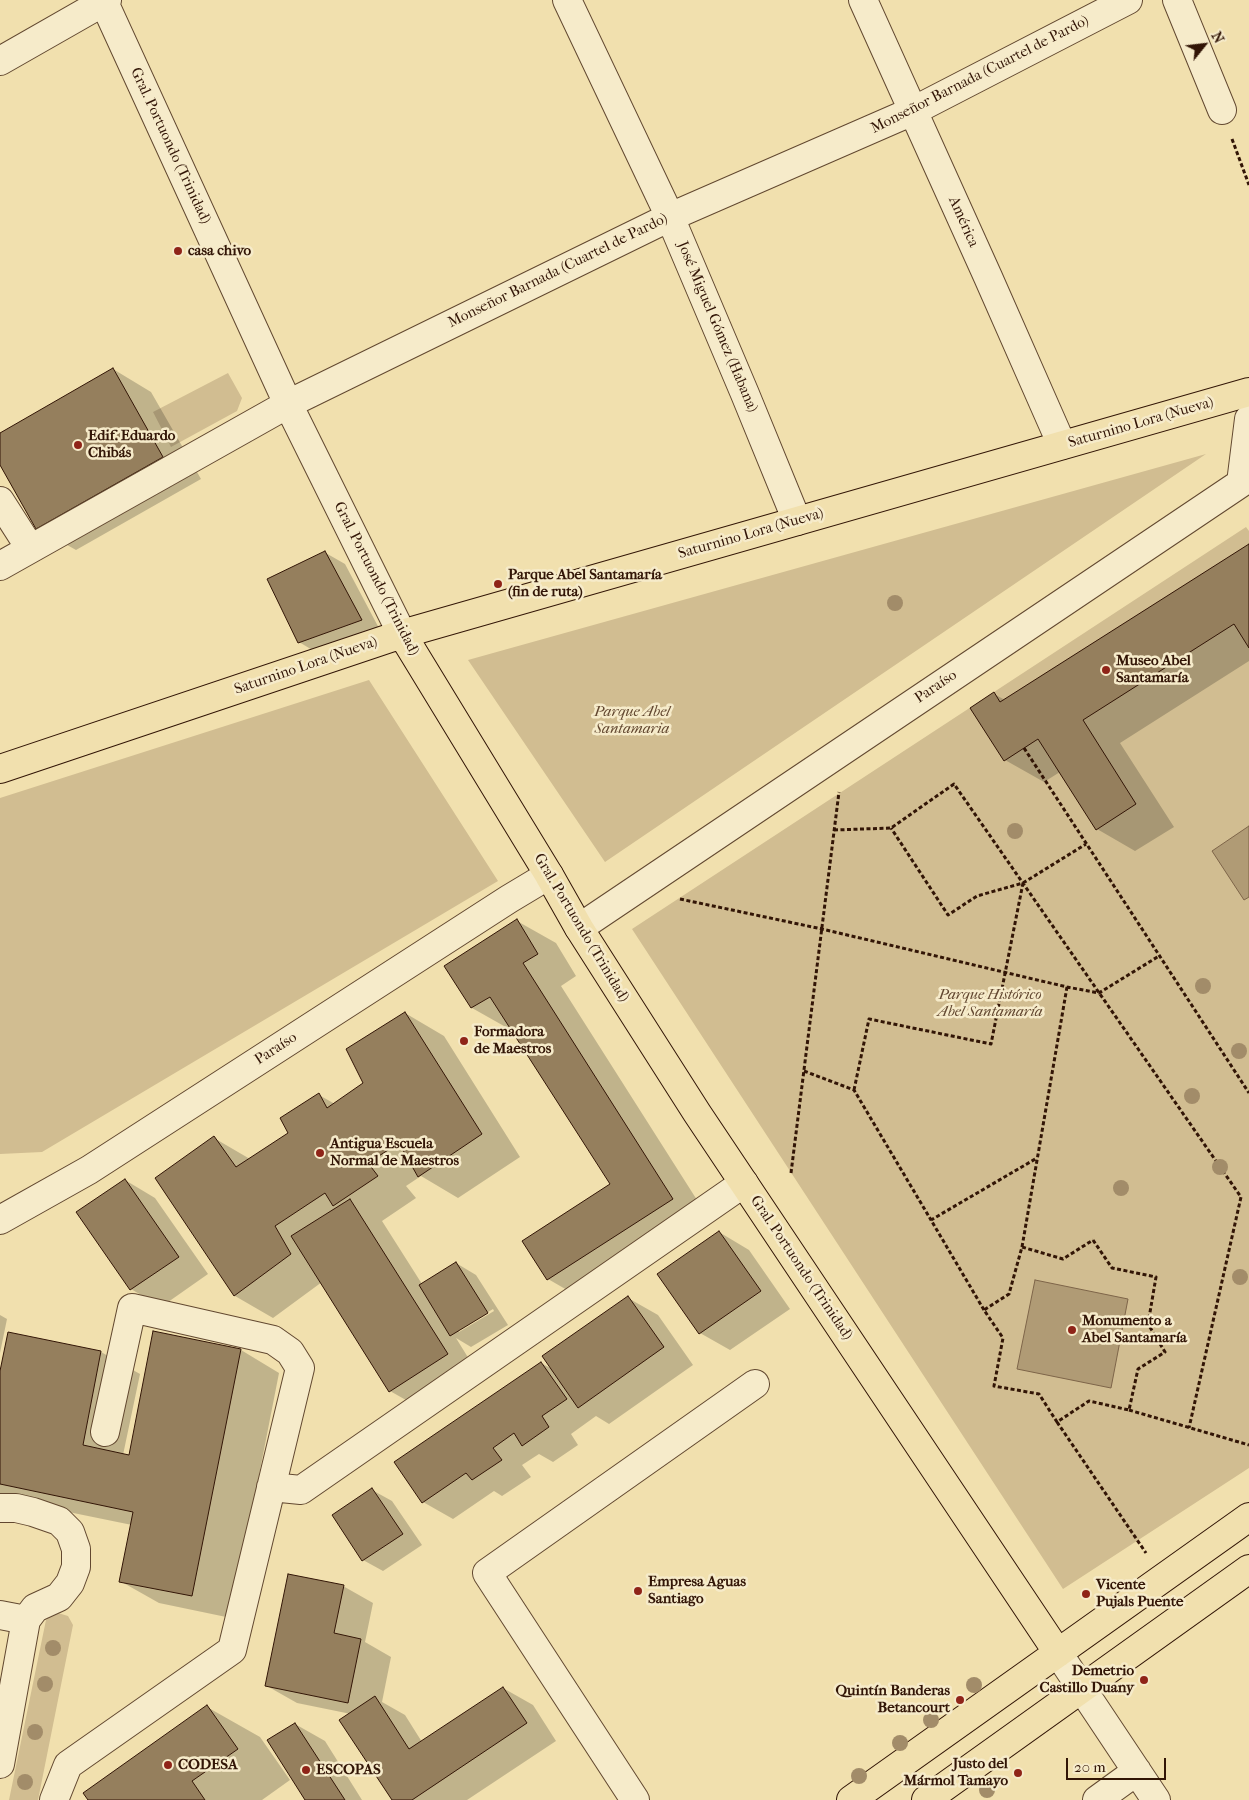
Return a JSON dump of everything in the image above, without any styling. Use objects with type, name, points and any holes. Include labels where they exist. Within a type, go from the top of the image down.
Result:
[{"type":"main road","name":"Saturnino Lora (Nueva)","points":[[0,769],[402,634],[1249,392]]},
{"type":"main road","name":"Gral. Portuondo (Trinidad)","points":[[402,634],[549,875],[579,928],[744,1183],[1058,1653]]},
{"type":"main road","points":[[851,1800],[1249,1517]]},
{"type":"main road","points":[[926,1800],[1249,1569]]},
{"type":"street","points":[[0,61],[104,0]]},
{"type":"street","name":"Gral. Portuondo (Trinidad)","points":[[104,0],[288,404],[402,634]]},
{"type":"street","name":"José Miguel Gómez (Habana)","points":[[567,0],[670,217],[797,521]]},
{"type":"street","name":"América","points":[[863,0],[1062,445]]},
{"type":"street","name":"Monseñor Barnada (Cuartel de Pardo)","points":[[0,566],[288,404],[670,217],[913,111],[1128,0]]},
{"type":"street","points":[[1177,0],[1222,110]]},
{"type":"street","name":"Paraíso","points":[[579,928],[844,749],[1245,490],[1249,419]]},
{"type":"street","points":[[0,501],[30,548]]},
{"type":"street","name":"Paraíso","points":[[0,1220],[89,1170],[549,875]]},
{"type":"street","points":[[271,1487],[301,1490],[744,1183]]},
{"type":"street","points":[[54,1800],[68,1765],[232,1650],[300,1368],[290,1352],[274,1340],[132,1308],[105,1432]]},
{"type":"street","points":[[635,1800],[487,1573],[755,1384]]},
{"type":"street","points":[[0,1508],[16,1508],[59,1521],[70,1532],[76,1549],[76,1567],[70,1583],[59,1597],[13,1617],[0,1764]]},
{"type":"street","name":"Gral. Portuondo (Trinidad)","points":[[1058,1653],[1156,1800]]},
{"type":"street","points":[[1097,1800],[1137,1771]]},
{"type":"path","points":[[1222,110],[1249,185]]},
{"type":"path","points":[[1024,748],[1249,1093]]},
{"type":"path","points":[[791,1173],[844,749]]},
{"type":"path","points":[[834,830],[891,828],[954,784],[1241,1197],[1189,1428]]},
{"type":"path","points":[[891,828],[948,915],[977,896],[1023,883],[1086,844]]},
{"type":"path","points":[[854,1090],[869,1019],[990,1044],[1023,883]]},
{"type":"path","points":[[639,887],[678,898],[1099,993],[1159,956]]},
{"type":"path","points":[[984,1310],[1009,1294],[1022,1247],[1067,987]]},
{"type":"path","points":[[804,1071],[854,1090],[984,1310],[1003,1338],[994,1386],[1039,1394],[1163,1578]]},
{"type":"path","points":[[932,1220],[1037,1158]]},
{"type":"path","points":[[1022,1247],[1063,1259],[1093,1240],[1112,1268],[1156,1277],[1148,1324],[1166,1352],[1138,1370],[1129,1410]]},
{"type":"path","points":[[1057,1422],[1090,1401],[1129,1410],[1249,1445]]},
{"type":"green space","points":[[228,373],[242,398],[237,411],[171,447],[153,412]]},
{"type":"green space","name":"Parque Abel Santamaria","points":[[1206,454],[605,862],[468,660]]},
{"type":"green space","name":"Parque Histórico Abel Santamaría","points":[[1246,527],[1249,531],[1249,1468],[1063,1589],[632,929]]},
{"type":"green space","points":[[369,680],[498,881],[42,1152],[0,1154],[0,798]]},
{"type":"green space","points":[[58,1613],[68,1616],[73,1625],[38,1800],[9,1800],[46,1620]]},
{"type":"shaded area","points":[[1249,826],[1249,897],[1244,900],[1212,851]]},
{"type":"shaded area","points":[[1035,1280],[1128,1299],[1111,1388],[1017,1369]]},
{"type":"building","name":"Edif. Eduardo Chibás","points":[[113,368],[163,457],[36,529],[0,465],[0,433]]},
{"type":"building","name":"Museo Abel Santamaría","points":[[1249,544],[1249,648],[1234,624],[1083,720],[1136,804],[1096,830],[1038,739],[1004,761],[970,708],[994,692],[1000,702]]},
{"type":"building","points":[[325,551],[362,620],[298,643],[267,579]]},
{"type":"building","points":[[517,919],[538,954],[523,963],[673,1199],[547,1280],[522,1241],[610,1184],[490,997],[471,1008],[444,966]]},
{"type":"building","name":"Antigua Escuela Normal de Maestros","points":[[405,1012],[482,1134],[418,1177],[399,1143],[368,1163],[378,1176],[333,1206],[325,1193],[275,1226],[291,1254],[234,1296],[155,1178],[214,1136],[236,1167],[288,1133],[280,1118],[319,1093],[327,1108],[363,1083],[346,1049]]},
{"type":"building","points":[[125,1179],[179,1257],[130,1290],[76,1212]]},
{"type":"building","points":[[350,1199],[448,1354],[389,1392],[291,1236]]},
{"type":"building","points":[[719,1231],[761,1291],[699,1334],[657,1274]]},
{"type":"building","points":[[456,1262],[488,1313],[450,1336],[419,1285]]},
{"type":"building","points":[[628,1296],[664,1347],[578,1408],[542,1356]]},
{"type":"building","points":[[153,1331],[241,1349],[192,1596],[119,1582],[133,1512],[0,1484],[0,1371],[8,1332],[101,1351],[83,1445],[129,1455]]},
{"type":"building","points":[[541,1362],[567,1399],[542,1416],[549,1427],[522,1446],[514,1433],[493,1448],[502,1460],[472,1480],[466,1473],[422,1503],[394,1462]]},
{"type":"building","points":[[372,1488],[403,1534],[362,1561],[332,1515]]},
{"type":"building","points":[[288,1574],[344,1585],[334,1633],[361,1639],[348,1703],[265,1686]]},
{"type":"building","points":[[503,1687],[527,1723],[412,1800],[392,1800],[339,1720],[375,1696],[409,1749]]},
{"type":"building","name":"CODESA","points":[[207,1705],[238,1749],[192,1781],[205,1800],[88,1800],[83,1793]]},
{"type":"building","name":"ESCOPAS","points":[[295,1723],[345,1800],[305,1800],[267,1740]]},
{"type":"place","name":"casa chivo","points":[[178,251]]},
{"type":"place","name":"Edif. Eduardo Chibás","points":[[78,445]]},
{"type":"place","name":"Parque Abel Santamaría (fin de ruta)","points":[[498,584]]},
{"type":"place","name":"Museo Abel Santamaría","points":[[1106,670]]},
{"type":"place","name":"Formadora de Maestros","points":[[464,1041]]},
{"type":"place","name":"Antigua Escuela Normal de Maestros","points":[[320,1153]]},
{"type":"place","name":"Monumento a Abel Santamaría","points":[[1072,1330]]},
{"type":"place","name":"Empresa Aguas Santiago","points":[[638,1591]]},
{"type":"place","name":"Vicente Pujals Puente","points":[[1086,1594]]},
{"type":"place","name":"Demetrio Castillo Duany","points":[[1144,1680]]},
{"type":"place","name":"Quintín Banderas Betancourt","points":[[960,1700]]},
{"type":"place","name":"CODESA","points":[[168,1765]]},
{"type":"place","name":"ESCOPAS","points":[[306,1770]]},
{"type":"place","name":"Justo del Mármol Tamayo","points":[[1018,1773]]}]
